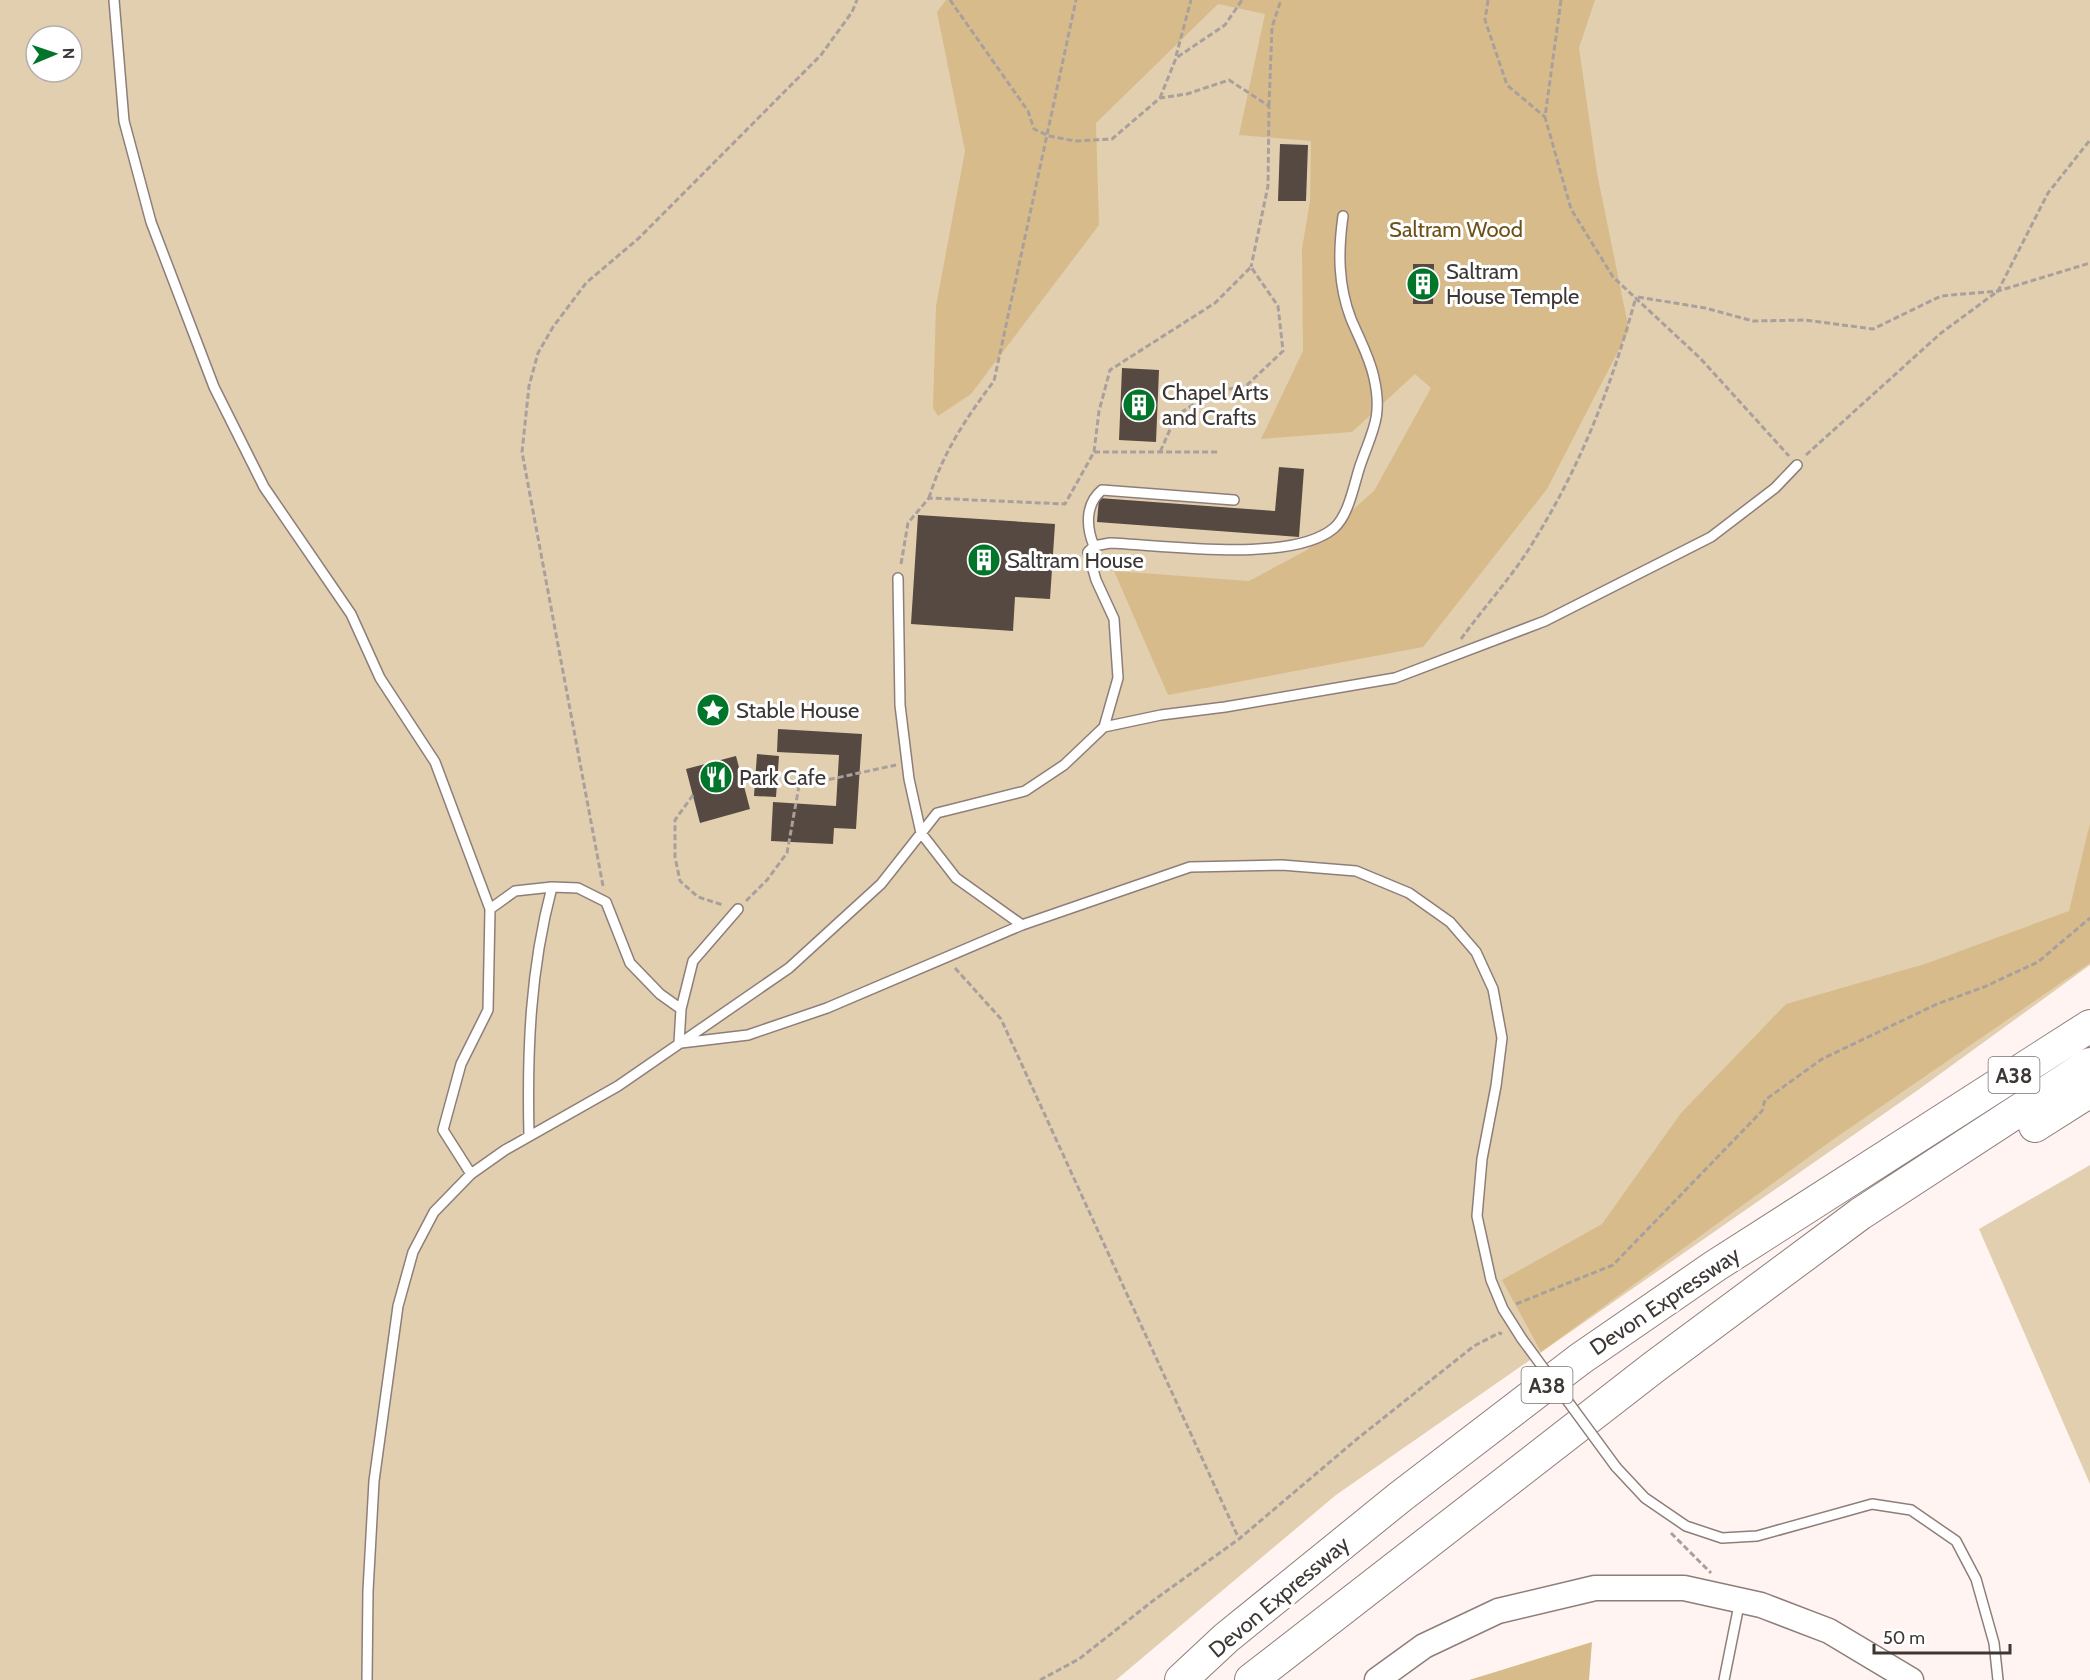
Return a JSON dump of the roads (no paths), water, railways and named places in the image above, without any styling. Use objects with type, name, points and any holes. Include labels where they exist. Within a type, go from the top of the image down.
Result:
[{"type":"highway","name":"Devon Expressway","points":[[1181,1680],[1226,1638],[1400,1497],[1580,1359],[1716,1266],[2090,1026]]},
{"type":"highway","name":"Devon Expressway","points":[[1251,1680],[1475,1504],[1860,1214],[2090,1064]]},
{"type":"highway","name":"A38","points":[[1772,1279],[2004,1146],[2090,1090]]},
{"type":"street","points":[[1377,1680],[1424,1646],[1498,1611],[1595,1588],[1684,1588],[1761,1605],[1829,1631],[1911,1680]]},
{"type":"lane","points":[[114,0],[124,121],[151,222],[214,387],[264,487],[351,614],[380,678],[435,762],[490,909],[488,1010],[461,1064],[443,1130],[471,1174]]},
{"type":"lane","points":[[368,1680],[368,1591],[374,1481],[398,1306],[413,1252],[434,1212],[471,1174],[529,1136],[618,1086],[789,968],[881,884],[937,813],[1025,791],[1064,765],[1104,727],[1118,678],[1114,619],[1096,580],[1088,552],[1094,546],[1110,543],[1260,550],[1293,546],[1334,528],[1346,508],[1379,416],[1374,376],[1350,316],[1340,279],[1338,254],[1343,216]]},
{"type":"lane","points":[[1104,727],[1161,715],[1226,707],[1395,678],[1545,621],[1711,537],[1774,488],[1797,465]]},
{"type":"lane","points":[[1094,546],[1088,522],[1091,504],[1102,490],[1234,500]]},
{"type":"lane","points":[[898,578],[900,705],[907,763],[921,833],[956,879],[1022,925]]},
{"type":"lane","points":[[679,1043],[748,1035],[827,1008],[1022,925],[1190,867],[1282,865],[1356,871],[1409,893],[1450,922],[1476,952],[1493,989],[1502,1038],[1496,1086],[1482,1159],[1477,1216],[1491,1280],[1503,1309],[1522,1339],[1616,1467],[1645,1498],[1686,1526],[1722,1538],[1757,1536],[1872,1504],[1911,1510],[1956,1541],[1977,1579],[1994,1643],[1998,1680]]},
{"type":"lane","points":[[490,909],[515,891],[552,887],[578,888],[606,902],[630,963],[660,994],[681,1009]]},
{"type":"lane","points":[[529,1136],[528,1071],[531,1009],[538,938],[552,887]]},
{"type":"lane","points":[[679,1043],[681,1009],[693,961],[738,909]]},
{"type":"lane","points":[[1724,1680],[1740,1600]]},
{"type":"place","name":"Saltram House Temple","points":[[1423,284]]},
{"type":"place","name":"Chapel Arts and Crafts","points":[[1139,405]]},
{"type":"place","name":"Saltram House","points":[[984,560]]},
{"type":"place","name":"Stable House","points":[[713,710]]},
{"type":"place","name":"Park Cafe","points":[[716,777]]},
{"type":"park label","name":"Saltram Wood","points":[[1456,229]]}]
